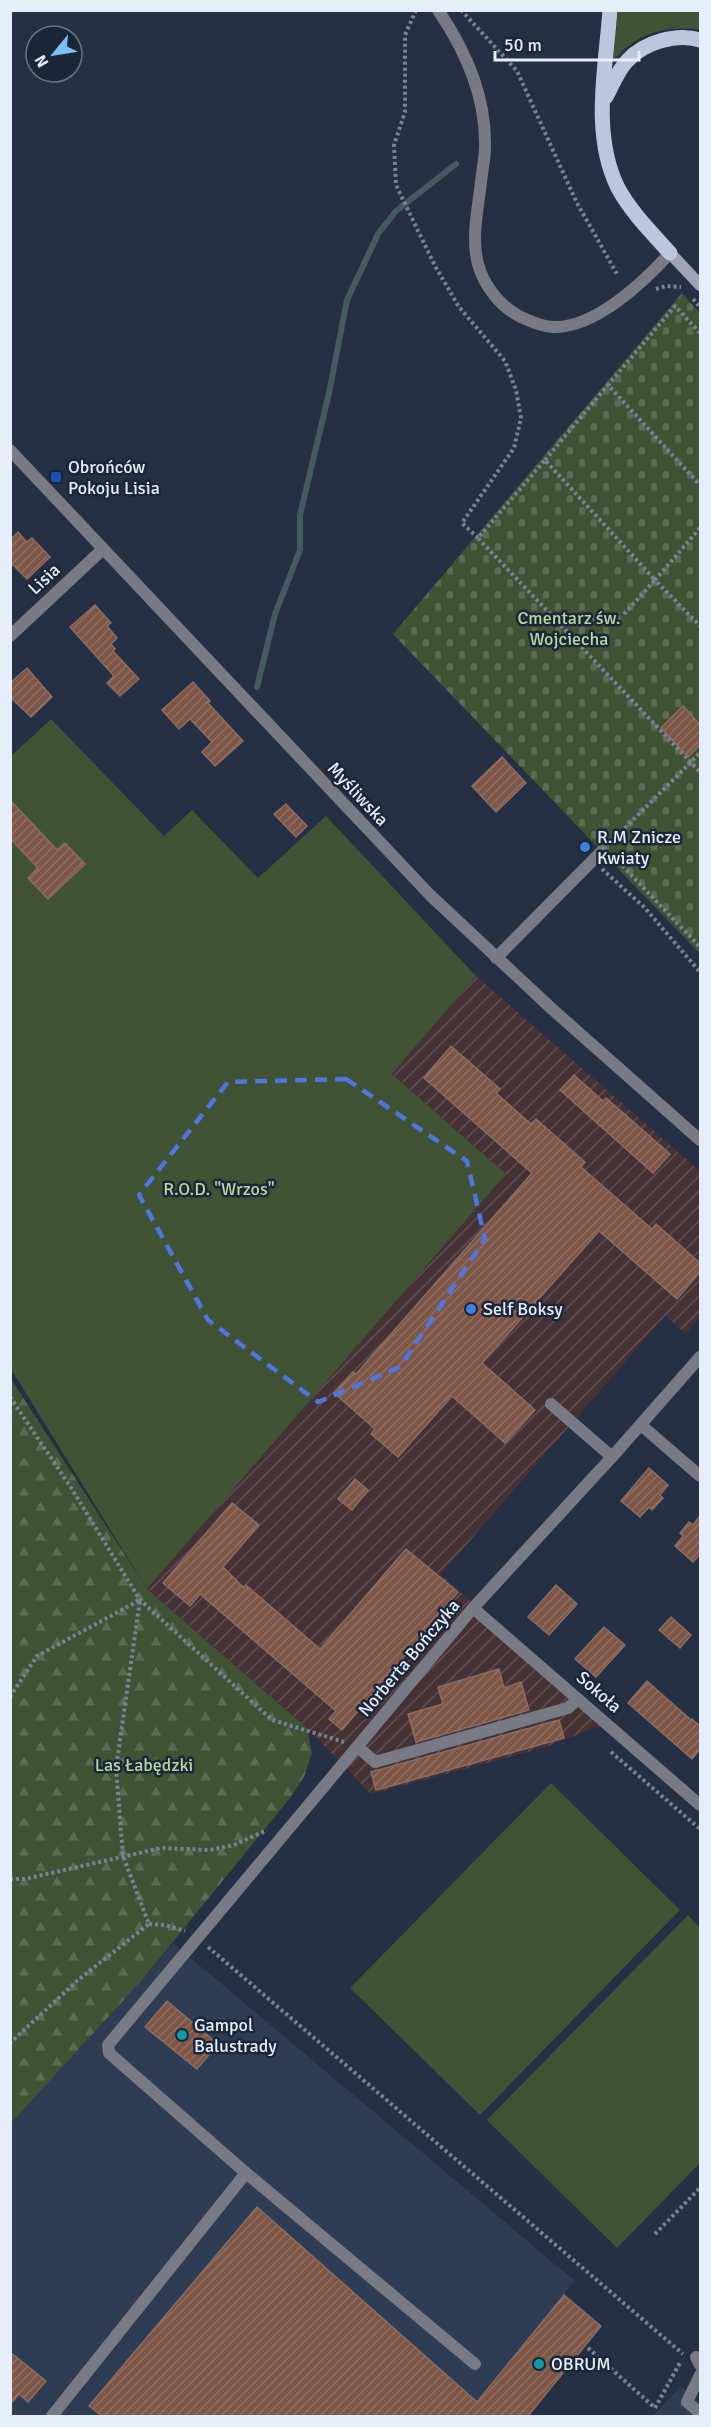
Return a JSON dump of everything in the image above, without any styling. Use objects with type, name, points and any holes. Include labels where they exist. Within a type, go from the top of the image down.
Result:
[{"type":"main road","points":[[610,10],[604,100],[604,144],[609,166],[618,188],[645,225],[700,285]]},
{"type":"main road","points":[[604,100],[626,61],[645,46],[669,39],[700,40]]},
{"type":"street","points":[[438,10],[473,73],[485,146],[475,238],[478,265],[490,290],[508,310],[530,321],[553,327],[577,324],[612,304],[670,252]]},
{"type":"street","name":"Myśliwska","points":[[10,450],[384,849],[496,958],[700,1140]]},
{"type":"street","name":"Lisia","points":[[10,636],[103,549]]},
{"type":"street","points":[[496,958],[603,850]]},
{"type":"street","name":"Norberta Bończyka","points":[[475,2364],[246,2173],[109,2053],[108,2045],[473,1608],[641,1425],[700,1357]]},
{"type":"street","points":[[551,1404],[612,1457]]},
{"type":"street","points":[[641,1425],[699,1472]]},
{"type":"street","name":"Sokoła","points":[[473,1608],[700,1805]]},
{"type":"street","points":[[358,1747],[375,1762],[568,1708],[578,1699]]},
{"type":"street","points":[[52,2416],[246,2173]]},
{"type":"street","points":[[700,2375],[687,2402],[700,2413]]},
{"type":"path","points":[[416,10],[405,35],[405,112],[394,145],[396,185],[435,266],[459,307],[505,361],[516,390],[521,418],[514,448],[462,523],[700,772]]},
{"type":"path","points":[[461,10],[518,71],[576,201],[618,276]]},
{"type":"path","points":[[654,290],[666,286],[682,287],[700,307]]},
{"type":"path","points":[[477,537],[675,306],[700,333]]},
{"type":"path","points":[[608,385],[700,485]]},
{"type":"path","points":[[545,460],[700,626]]},
{"type":"path","points":[[624,614],[700,528]]},
{"type":"path","points":[[700,753],[603,850],[597,864],[638,901],[700,972]]},
{"type":"path","points":[[603,850],[700,948]]},
{"type":"path","points":[[10,1398],[70,1486],[140,1600],[272,1720],[358,1747]]},
{"type":"path","points":[[10,1697],[37,1656],[140,1600]]},
{"type":"path","points":[[140,1600],[116,1768],[123,1856],[149,1924]]},
{"type":"path","points":[[611,1752],[700,1829]]},
{"type":"path","points":[[10,1879],[25,1879],[161,1848],[218,1848],[234,1845],[272,1827]]},
{"type":"path","points":[[10,2043],[78,1980],[149,1924],[182,1929],[198,1937],[676,2348]]},
{"type":"path","points":[[656,2234],[700,2188]]},
{"type":"path","points":[[588,2348],[655,2408],[693,2359]]},
{"type":"highlighted area","points":[[346,1079],[467,1161],[485,1239],[400,1367],[318,1402],[208,1320],[139,1195],[228,1082]]},
{"type":"shaded area","points":[[476,976],[700,1171],[700,1317],[686,1334],[665,1316],[441,1574],[604,1724],[546,1747],[371,1794],[307,1728],[147,1589],[506,1174],[392,1074]]},
{"type":"shaded area","name":"OBRUM","points":[[173,1943],[575,2281],[564,2295],[601,2326],[528,2416],[11,2416],[10,2123],[142,1980]]},
{"type":"shaded area","points":[[681,2386],[700,2402],[700,2416],[653,2416]]},
{"type":"green space","points":[[618,11],[700,11],[700,30],[671,29],[653,33],[635,41],[613,59]]},
{"type":"green space","name":"Cmentarz św. Wojciecha","points":[[682,293],[700,313],[700,954],[393,634]]},
{"type":"green space","name":"R.O.D. \"Wrzos\"","points":[[51,719],[164,836],[192,810],[258,878],[326,816],[476,976],[392,1074],[506,1174],[147,1589],[11,1369],[11,756]]},
{"type":"green space","name":"Las Łabędzki","points":[[11,1379],[147,1589],[307,1728],[312,1753],[304,1777],[290,1798],[142,1980],[11,2123]]},
{"type":"green space","points":[[551,1783],[680,1910],[480,2115],[350,1988]]},
{"type":"green space","points":[[688,1915],[700,1928],[700,2163],[617,2248],[487,2120]]},
{"type":"building","points":[[18,532],[27,542],[32,538],[50,557],[27,579],[10,562],[10,540]]},
{"type":"building","points":[[95,605],[111,623],[107,626],[117,638],[111,644],[115,649],[113,651],[139,679],[120,696],[107,683],[114,676],[70,627]]},
{"type":"building","points":[[27,668],[52,697],[31,717],[10,697],[10,683]]},
{"type":"building","points":[[193,682],[210,701],[208,703],[243,741],[215,766],[202,752],[212,742],[190,719],[179,729],[162,710]]},
{"type":"building","points":[[683,706],[700,725],[700,745],[688,757],[661,728]]},
{"type":"building","points":[[502,757],[526,783],[496,812],[472,786]]},
{"type":"building","points":[[10,800],[57,850],[65,843],[85,864],[48,899],[28,878],[38,868],[10,838]]},
{"type":"building","points":[[286,804],[307,826],[296,837],[274,814]]},
{"type":"building","name":"Self Boksy","points":[[451,1046],[500,1089],[496,1093],[531,1124],[536,1119],[585,1162],[581,1167],[652,1229],[656,1224],[700,1263],[700,1272],[677,1299],[599,1231],[482,1363],[535,1410],[505,1443],[452,1396],[398,1457],[371,1434],[375,1429],[334,1393],[353,1372],[356,1374],[532,1173],[424,1078]]},
{"type":"building","points":[[574,1075],[603,1101],[606,1098],[670,1154],[653,1173],[560,1090]]},
{"type":"building","points":[[649,1468],[668,1485],[660,1495],[663,1498],[652,1510],[649,1507],[640,1517],[621,1501]]},
{"type":"building","points":[[355,1479],[368,1490],[352,1510],[338,1499]]},
{"type":"building","points":[[232,1503],[259,1525],[223,1567],[244,1588],[246,1585],[320,1649],[406,1549],[458,1592],[342,1730],[329,1719],[336,1711],[200,1594],[190,1606],[163,1583]]},
{"type":"building","points":[[700,1516],[700,1554],[693,1562],[675,1546],[683,1536],[680,1533],[689,1522],[693,1525]]},
{"type":"building","points":[[556,1585],[577,1604],[549,1635],[528,1617]]},
{"type":"building","points":[[671,1617],[691,1635],[680,1648],[659,1630]]},
{"type":"building","points":[[604,1627],[625,1645],[596,1677],[575,1659]]},
{"type":"building","points":[[499,1669],[504,1688],[521,1682],[529,1710],[416,1742],[408,1714],[443,1704],[438,1687]]},
{"type":"building","points":[[647,1681],[700,1726],[700,1749],[692,1759],[628,1703]]},
{"type":"building","points":[[559,1720],[564,1738],[376,1790],[371,1772]]},
{"type":"building","name":"Gampol Balustrady","points":[[167,2001],[218,2044],[197,2069],[145,2027]]},
{"type":"building","points":[[257,2207],[477,2402],[564,2295],[601,2326],[528,2416],[102,2416],[89,2406]]},
{"type":"building","points":[[10,2352],[46,2381],[28,2402],[19,2394],[10,2405]]},
{"type":"waterway","points":[[257,687],[275,614],[300,550],[300,515],[329,393],[347,300],[378,234],[396,211],[456,164]]},
{"type":"place","name":"Obrońców Pokoju Lisia","points":[[56,477]]},
{"type":"place","name":"R.M Znicze Kwiaty","points":[[585,847]]},
{"type":"place","name":"Self Boksy","points":[[471,1309]]},
{"type":"place","name":"Gampol Balustrady","points":[[182,2035]]},
{"type":"place","name":"OBRUM","points":[[539,2364]]}]
